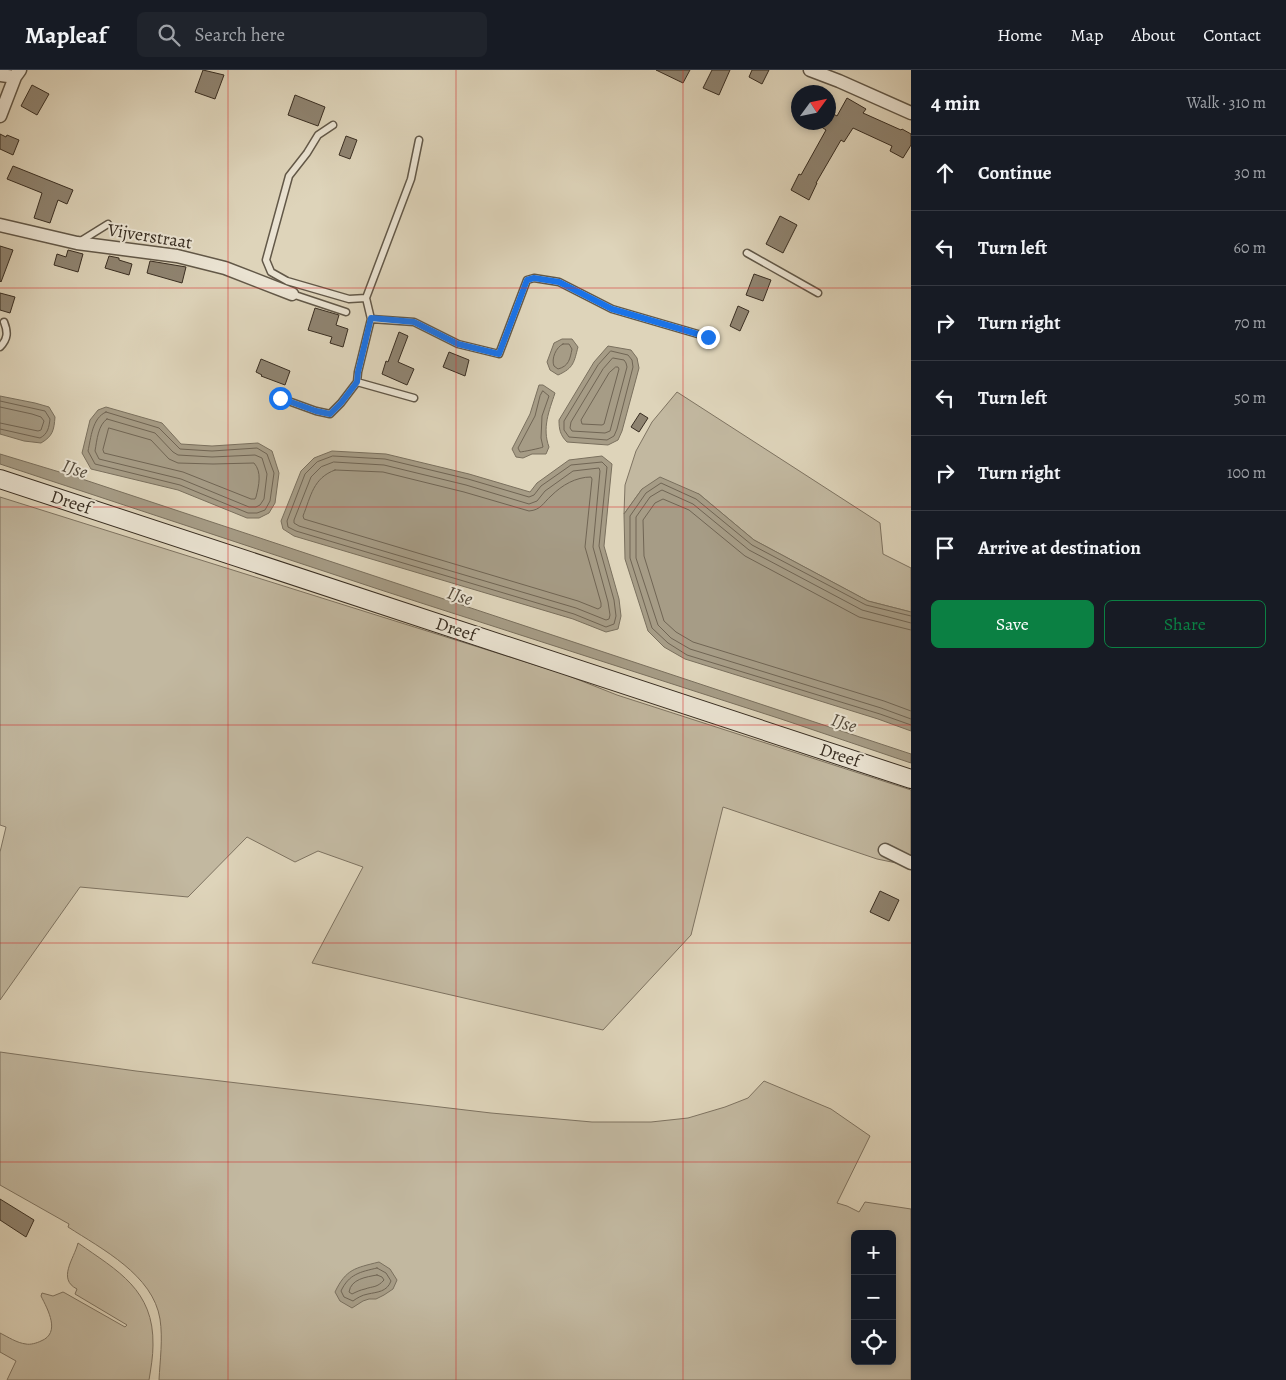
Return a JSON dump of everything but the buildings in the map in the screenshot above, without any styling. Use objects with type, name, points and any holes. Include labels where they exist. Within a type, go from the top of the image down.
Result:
[{"type":"main road","name":"Dreef","points":[[0,479],[911,779]]},
{"type":"street","points":[[810,70],[911,114]]},
{"type":"street","points":[[0,75],[17,74],[0,116]]},
{"type":"street","name":"Vijverstraat","points":[[0,225],[77,243],[187,258],[225,268],[292,294]]},
{"type":"street","points":[[886,850],[911,863]]},
{"type":"lane","points":[[333,125],[318,135],[289,176],[266,260],[271,272],[287,281],[349,299],[366,298]]},
{"type":"lane","points":[[280,398],[330,414],[357,382],[371,318],[366,298],[411,179],[419,140]]},
{"type":"lane","points":[[77,243],[108,224]]},
{"type":"lane","points":[[747,253],[818,293]]},
{"type":"lane","points":[[371,318],[414,322],[458,344],[499,354],[527,280],[534,278],[559,282],[612,309],[708,337]]},
{"type":"lane","points":[[292,294],[346,312]]},
{"type":"lane","points":[[0,347],[5,341],[7,329],[4,322]]},
{"type":"lane","points":[[357,382],[414,398]]},
{"type":"shaded area","points":[[677,392],[880,523],[883,554],[911,568],[911,612],[868,601],[754,540],[699,494],[642,489],[624,514],[625,485],[636,451],[652,422]]},
{"type":"shaded area","points":[[0,497],[564,674],[617,695],[911,790],[911,866],[877,859],[723,807],[691,935],[603,1030],[312,963],[363,867],[318,851],[295,862],[247,837],[188,897],[80,887],[0,1000],[0,852],[6,827],[0,825]]},
{"type":"shaded area","points":[[0,1052],[136,1071],[491,1113],[592,1122],[651,1122],[688,1118],[748,1098],[764,1081],[831,1109],[870,1136],[837,1203],[859,1212],[865,1202],[911,1209],[911,1380],[159,1380],[160,1319],[155,1303],[147,1289],[137,1276],[124,1265],[68,1227],[69,1224],[0,1185]]},
{"type":"shaded area","points":[[78,1243],[120,1273],[140,1296],[152,1326],[153,1349],[149,1380],[7,1380],[16,1361],[0,1352],[0,1333],[16,1341],[28,1344],[38,1342],[47,1337],[52,1327],[47,1308],[41,1296],[42,1293],[53,1296],[63,1292],[125,1327],[127,1325],[75,1294],[77,1289],[71,1285],[67,1274]]},
{"type":"water","points":[[562,339],[572,339],[578,347],[570,367],[558,375],[550,370],[547,362],[554,343]]},
{"type":"water","points":[[608,346],[631,350],[637,358],[639,368],[622,431],[618,440],[608,445],[567,442],[560,432],[559,420],[594,362]]},
{"type":"water","points":[[539,385],[543,385],[555,393],[546,426],[549,447],[546,454],[532,454],[523,458],[516,457],[512,449],[530,414]]},
{"type":"water","points":[[0,396],[49,407],[55,417],[50,435],[41,443],[24,441],[0,434]]},
{"type":"water","points":[[106,407],[162,423],[181,444],[212,446],[258,443],[272,451],[279,473],[275,503],[269,513],[259,518],[247,518],[178,490],[91,469],[82,453],[90,420],[98,410]]},
{"type":"water","points":[[332,451],[386,454],[469,474],[530,492],[537,483],[569,460],[602,456],[612,464],[604,546],[619,599],[621,616],[618,629],[606,632],[573,619],[294,536],[283,529],[281,521],[301,471],[314,458]]},
{"type":"water","points":[[0,454],[76,477],[911,754],[911,763],[0,464]]},
{"type":"water","points":[[660,477],[699,494],[754,540],[868,601],[911,612],[911,731],[685,659],[664,647],[648,631],[625,559],[624,514],[642,489]]},
{"type":"water","points":[[379,1262],[390,1269],[397,1280],[393,1289],[376,1299],[363,1301],[352,1308],[340,1301],[335,1292],[347,1274],[357,1268]]},
{"type":"route","points":[[280,398],[330,414],[357,382],[371,318],[414,322],[458,344],[499,354],[527,280],[534,278],[559,282],[612,309],[708,337]]},
{"type":"water label","name":"IJse","points":[[75,469]]},
{"type":"water label","name":"IJse","points":[[460,596]]},
{"type":"water label","name":"IJse","points":[[844,723]]}]
